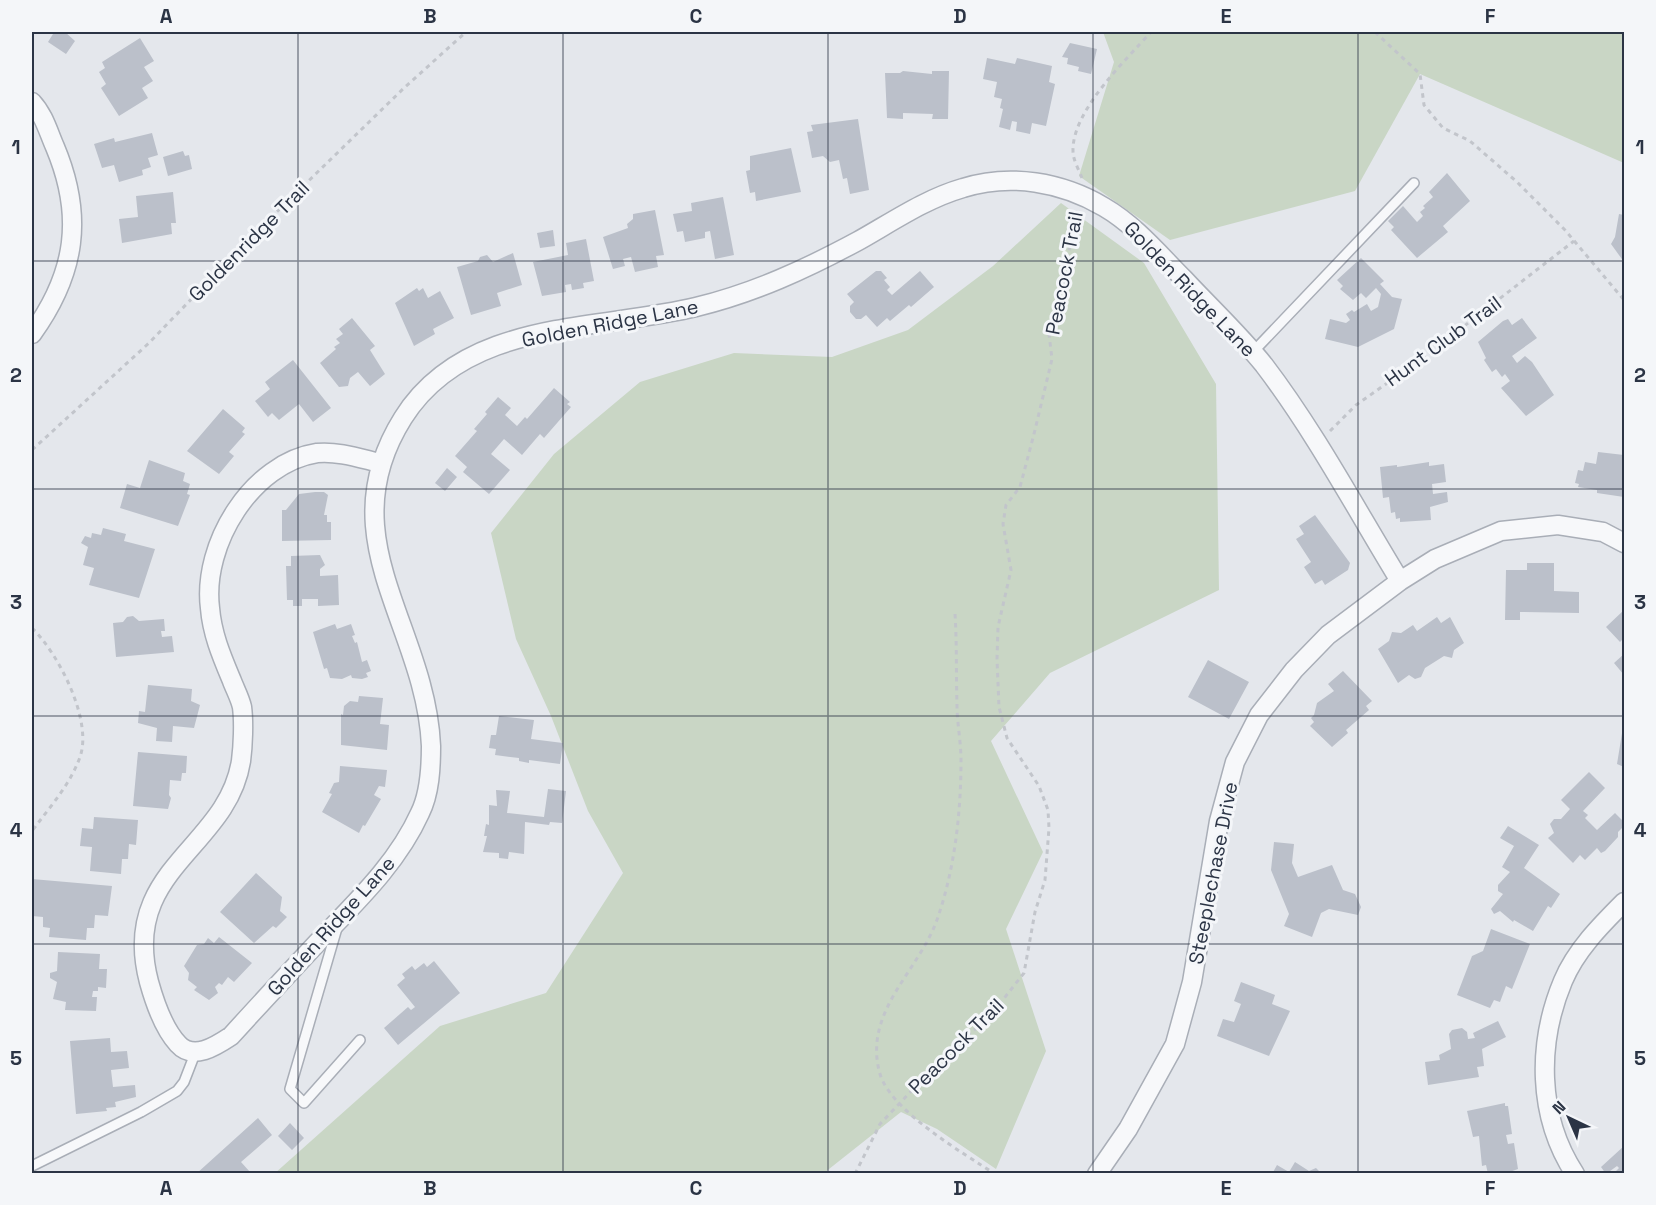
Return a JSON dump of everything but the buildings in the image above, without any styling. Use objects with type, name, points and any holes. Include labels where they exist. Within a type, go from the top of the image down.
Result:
[{"type":"street","points":[[32,102],[40,112],[68,178],[73,237],[68,263],[51,306],[32,333]]},
{"type":"street","name":"Golden Ridge Lane","points":[[196,1051],[213,1048],[231,1036],[395,856],[423,809],[431,766],[430,716],[417,665],[383,573],[374,533],[380,463],[405,415],[435,381],[458,364],[488,348],[582,325],[689,309],[733,298],[791,276],[927,202],[966,187],[1000,181],[1034,181],[1101,205],[1138,234],[1262,363],[1400,581]]},
{"type":"street","points":[[196,1051],[178,1044],[171,1032],[152,992],[142,956],[147,915],[158,888],[213,819],[235,784],[241,760],[242,706],[215,639],[209,605],[213,562],[228,523],[258,484],[289,460],[317,453],[335,453],[380,463]]},
{"type":"street","name":"Steeplechase Drive","points":[[1097,1173],[1128,1129],[1175,1044],[1192,982],[1219,821],[1235,762],[1259,716],[1294,670],[1328,635],[1400,581],[1435,559],[1501,531],[1558,525],[1603,532],[1624,543]]},
{"type":"street","points":[[1575,1173],[1556,1134],[1547,1102],[1546,1032],[1563,980],[1578,955],[1600,925],[1624,902]]},
{"type":"lane","points":[[1252,353],[1414,183]]},
{"type":"lane","points":[[339,920],[290,1089],[304,1102],[360,1040]]},
{"type":"lane","points":[[32,1166],[141,1112],[177,1091],[184,1082],[196,1051]]},
{"type":"path","name":"Goldenridge Trail","points":[[32,450],[149,343],[255,233],[404,88],[466,32]]},
{"type":"path","name":"Peacock Trail","points":[[955,614],[957,708],[961,759],[954,862],[938,919],[883,1013],[876,1042],[880,1075],[899,1104],[957,1043],[987,1020],[1024,973],[1035,912],[1045,880],[1049,828],[1048,810],[1040,786],[1007,738],[999,707],[998,627],[1011,570],[1003,524],[1006,505],[1020,487],[1052,358],[1049,334],[1063,285],[1083,182],[1072,153],[1076,128],[1086,110],[1151,32]]},
{"type":"path","points":[[1375,32],[1420,74],[1424,105],[1443,128],[1470,141],[1483,152],[1574,241],[1624,300]]},
{"type":"path","name":"Hunt Club Trail","points":[[1316,446],[1356,405],[1423,358],[1574,241]]},
{"type":"path","points":[[32,628],[45,640],[73,690],[81,717],[80,756],[58,798],[32,831]]},
{"type":"path","points":[[855,1173],[880,1124],[899,1104],[939,1136],[995,1173]]},
{"type":"green space","points":[[1103,32],[1624,32],[1624,163],[1420,74],[1355,191],[1170,240],[1079,176],[1114,62]]},
{"type":"green space","points":[[1061,203],[1144,263],[1216,384],[1219,590],[1050,673],[991,741],[1043,852],[1006,929],[1046,1051],[996,1169],[937,1129],[901,1112],[824,1173],[274,1174],[440,1026],[546,993],[623,873],[588,811],[551,716],[516,639],[491,533],[554,454],[640,382],[734,353],[832,357],[908,330],[993,266]]}]
